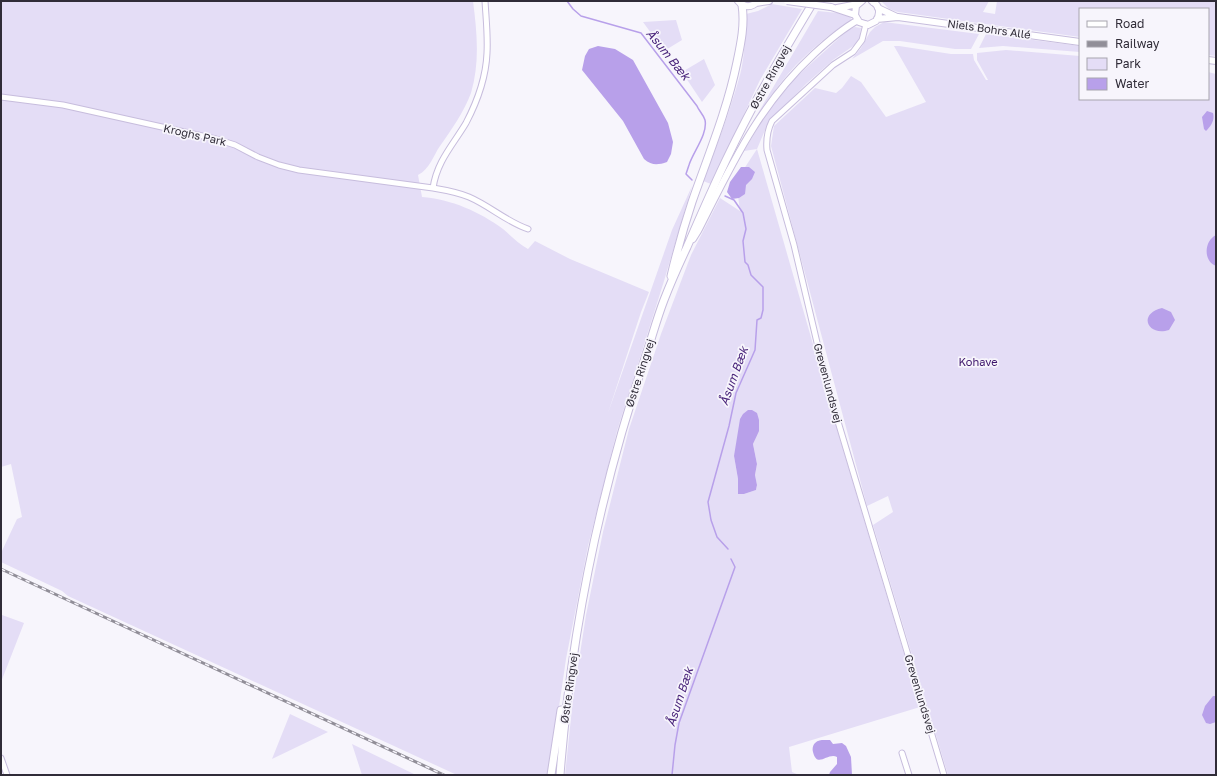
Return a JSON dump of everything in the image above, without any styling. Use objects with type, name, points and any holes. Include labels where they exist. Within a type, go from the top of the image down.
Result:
[{"type":"main road","name":"Østre Ringvej","points":[[560,775],[564,718],[594,537],[611,468],[664,299],[709,196],[737,139],[769,77],[814,1]]},
{"type":"main road","points":[[664,299],[681,236],[718,131],[732,84],[744,18],[740,3]]},
{"type":"main road","points":[[551,775],[561,711],[572,663]]},
{"type":"street","points":[[433,188],[436,173],[465,123],[473,107],[482,82],[487,54],[485,1]]},
{"type":"street","points":[[740,3],[749,7],[757,2],[769,1]]},
{"type":"street","points":[[787,1],[833,8],[866,24]]},
{"type":"street","points":[[833,8],[860,3]]},
{"type":"street","points":[[856,18],[855,8],[860,3]]},
{"type":"street","points":[[874,3],[879,13],[878,19]]},
{"type":"street","name":"Niels Bohrs Allé","points":[[874,3],[898,17]]},
{"type":"street","name":"Niels Bohrs Allé","points":[[866,24],[872,23],[878,19],[898,17],[1079,42]]},
{"type":"street","points":[[686,249],[698,231],[732,162],[772,99],[798,69],[856,18]]},
{"type":"street","name":"Grevenlundsvej","points":[[866,24],[865,32],[858,47],[833,65],[772,121],[766,138],[767,150],[794,245],[826,385],[944,775]]},
{"type":"street","name":"Kroghs Park","points":[[1,97],[63,105],[216,139],[235,145],[258,157],[279,165],[299,170],[433,188],[468,197],[499,213],[517,226],[528,230]]},
{"type":"street","points":[[902,753],[909,775]]},
{"type":"street","points":[[1,758],[7,775]]},
{"type":"green space","points":[[1,1],[473,1],[477,47],[474,82],[471,93],[461,114],[431,162],[426,169],[418,175],[422,197],[444,200],[465,207],[485,217],[503,229],[528,249],[535,241],[570,259],[649,292],[608,413],[672,230],[692,186],[617,431],[588,546],[566,659],[549,775],[457,775],[68,596],[62,591],[1,562],[1,553],[17,519],[22,517],[11,464],[1,467]]},
{"type":"green space","points":[[881,1],[989,1],[983,12],[995,14],[997,1],[1213,1],[1216,3],[1216,56],[1209,55],[1209,8],[1079,8],[1079,37],[898,12],[889,9]]},
{"type":"green space","points":[[772,4],[802,9],[760,80],[711,184],[703,181],[732,102],[742,68],[746,14],[758,11]]},
{"type":"green space","points":[[818,11],[848,14],[852,20],[822,41],[796,65],[751,125]]},
{"type":"green space","points":[[676,20],[682,40],[664,51],[643,22]]},
{"type":"green space","points":[[884,22],[979,34],[971,49],[955,49],[900,41],[883,41],[852,59],[861,48],[870,32]]},
{"type":"green space","points":[[855,27],[861,28],[859,42],[833,60],[806,84],[772,119],[765,130],[757,149],[744,151],[766,114],[794,79],[848,30]]},
{"type":"green space","points":[[986,34],[1079,46],[1079,52],[1003,46],[979,48]]},
{"type":"green space","name":"Kohave","points":[[894,46],[951,54],[973,54],[974,60],[986,80],[988,80],[977,60],[977,53],[1006,50],[1079,56],[1079,100],[1209,100],[1209,72],[1216,74],[1216,775],[948,775],[873,525],[893,512],[888,496],[867,506],[771,146],[774,126],[815,88],[836,93],[851,76],[861,82],[886,117],[926,102]]},
{"type":"green space","points":[[704,59],[715,85],[702,102],[682,72]]},
{"type":"green space","points":[[757,149],[822,379],[920,707],[789,747],[792,772],[799,775],[565,775],[573,699],[586,615],[603,532],[629,429],[661,334],[691,255],[720,198],[740,211],[736,181]],"holes":[[[755,439],[753,444],[757,464],[755,475],[757,486],[756,490],[744,494],[738,492],[738,479],[734,456]]]},
{"type":"green space","points":[[2,615],[24,623],[1,682],[1,616]]},
{"type":"green space","points":[[290,714],[328,732],[272,759]]},
{"type":"green space","points":[[352,744],[416,775],[362,775]]},
{"type":"water","points":[[598,46],[615,49],[633,60],[668,123],[673,142],[671,154],[667,162],[655,164],[644,159],[623,121],[582,70],[585,56],[589,49]]},
{"type":"water","points":[[1207,111],[1213,113],[1213,120],[1206,131],[1204,129],[1202,117]]},
{"type":"water","points":[[741,167],[749,167],[755,172],[752,179],[746,185],[745,194],[739,198],[732,199],[727,192],[730,182]]},
{"type":"water","points":[[1216,235],[1216,266],[1207,256],[1207,246]]},
{"type":"water","points":[[1162,308],[1171,312],[1175,320],[1169,330],[1156,330],[1151,328],[1148,324],[1150,315],[1154,311]]},
{"type":"water","points":[[748,410],[752,410],[757,413],[759,420],[759,431],[753,444],[757,464],[755,475],[757,485],[756,490],[744,494],[738,494],[738,479],[734,456],[740,419]]},
{"type":"water","points":[[1213,696],[1216,696],[1216,722],[1210,724],[1206,723],[1202,715],[1205,706]]},
{"type":"water","points":[[830,740],[833,744],[842,743],[846,746],[851,757],[852,775],[829,775],[837,764],[837,757],[830,756],[820,760],[815,757],[813,751],[815,743]]},
{"type":"waterway","name":"Åsum Bæk","points":[[567,1],[581,16],[641,33],[697,106],[705,120],[705,125],[702,137],[686,174],[692,180]]},
{"type":"waterway","name":"Åsum Bæk","points":[[725,196],[734,200],[743,213],[746,229],[743,241],[745,262],[748,265],[751,275],[763,287],[763,310],[761,318],[757,320],[755,350],[736,393],[729,426],[708,502],[711,520],[717,537],[728,549]]},
{"type":"waterway","name":"Åsum Bæk","points":[[672,775],[679,723],[735,567],[731,559]]},
{"type":"railway","points":[[1,569],[444,775]]}]
